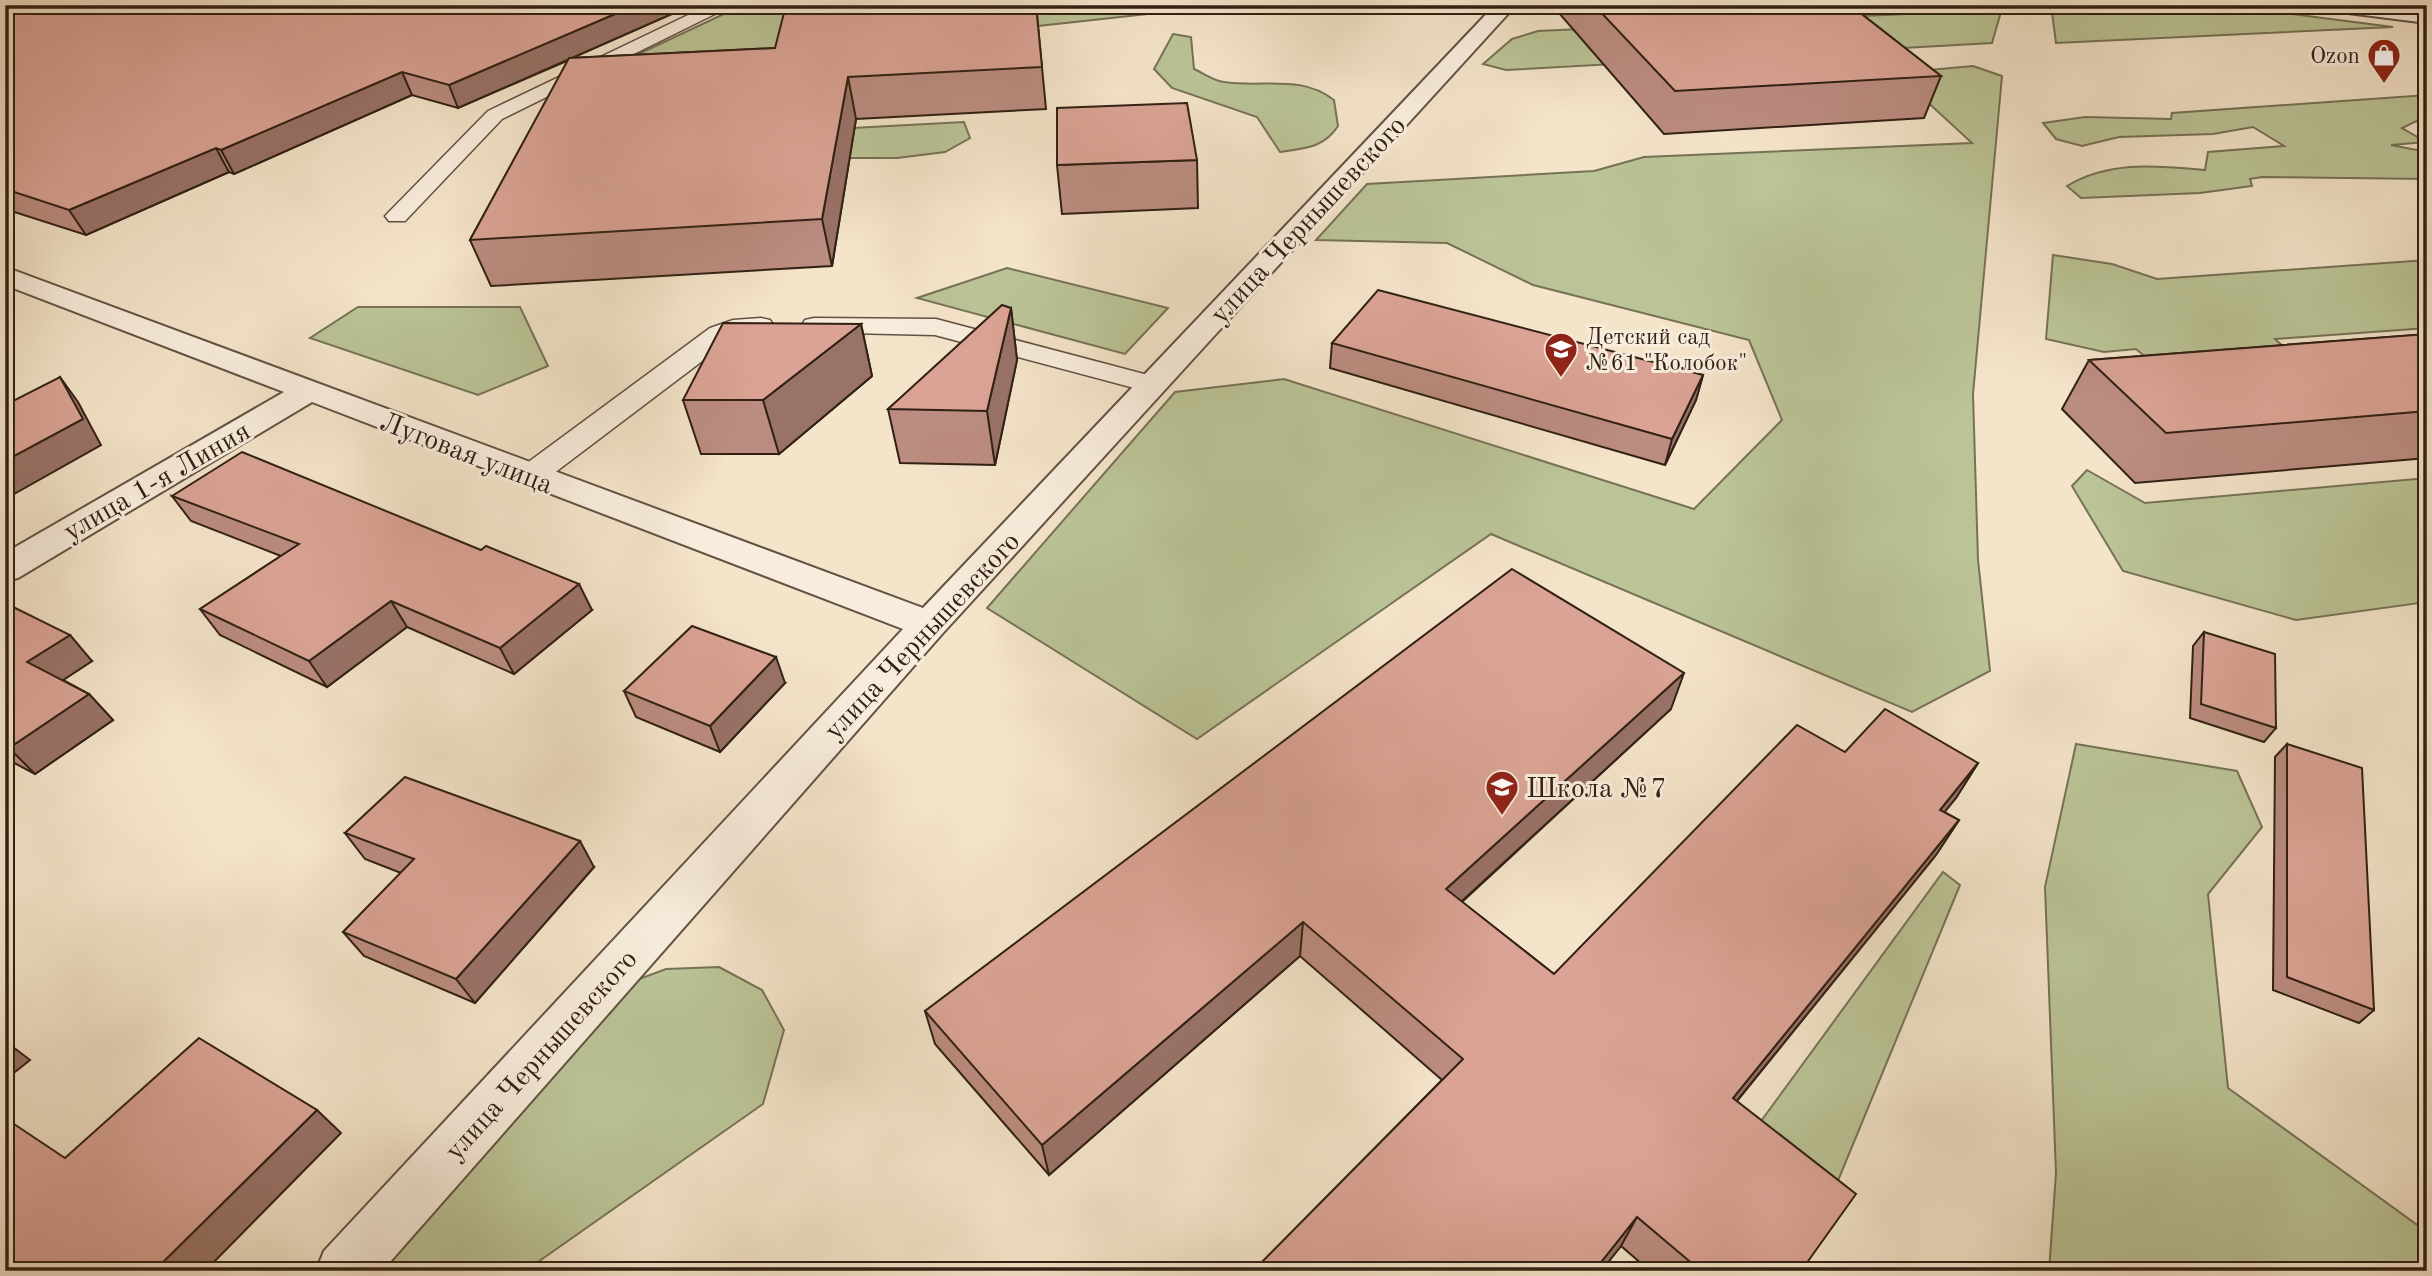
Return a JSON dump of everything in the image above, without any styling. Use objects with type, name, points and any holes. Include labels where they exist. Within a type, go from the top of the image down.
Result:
[{"type":"street","name":"улица Чернышевского","points":[[344,1271],[929,625],[1506,5]]},
{"type":"street","points":[[2332,5],[2427,17]]},
{"type":"street","name":"Луговая улица","points":[[5,275],[307,392],[929,625]]},
{"type":"street","name":"улица 1-я Линия","points":[[5,569],[307,392]]},
{"type":"lane","points":[[397,216],[495,115],[724,5]]},
{"type":"lane","points":[[530,476],[720,334],[733,328],[936,327],[1153,385]]},
{"type":"green space","points":[[743,5],[791,5],[786,24],[1142,7],[1148,14],[1029,27],[1007,39],[632,57]]},
{"type":"green space","points":[[1974,5],[2003,5],[1992,43],[1506,70],[1483,64],[1512,39],[1538,31],[1971,11]]},
{"type":"green space","points":[[2051,5],[2222,5],[2393,27],[2056,43]]},
{"type":"green space","points":[[1173,34],[1191,37],[1194,69],[1216,80],[1295,84],[1321,92],[1334,100],[1338,126],[1320,143],[1280,152],[1257,117],[1172,88],[1154,69]]},
{"type":"green space","points":[[1973,66],[2002,76],[1973,394],[1978,560],[1990,671],[1912,712],[1491,534],[1197,739],[987,608],[1175,392],[1284,379],[1694,509],[1782,420],[1749,340],[1533,285],[1447,243],[1316,240],[1367,184],[1594,171],[1644,157],[1972,143],[1896,73]]},
{"type":"green space","points":[[2427,95],[2427,116],[2402,128],[2426,142],[2391,145],[2427,152],[2427,179],[2262,177],[2250,179],[2252,186],[2200,193],[2081,198],[2067,186],[2100,172],[2134,167],[2205,170],[2208,152],[2284,146],[2253,127],[2213,134],[2119,137],[2082,146],[2056,139],[2043,123],[2085,117],[2171,119],[2172,113]]},
{"type":"green space","points":[[964,122],[970,138],[945,152],[897,158],[823,158],[698,136]]},
{"type":"green space","points":[[2053,255],[2112,264],[2157,279],[2427,260],[2427,328],[2275,339],[2285,348],[2149,360],[2136,349],[2104,352],[2046,339]]},
{"type":"green space","points":[[1007,268],[1168,308],[1125,354],[917,298]]},
{"type":"green space","points":[[358,307],[520,307],[548,366],[478,395],[310,338]]},
{"type":"green space","points":[[2087,470],[2145,503],[2427,478],[2427,602],[2296,620],[2123,571],[2072,486]]},
{"type":"green space","points":[[2076,744],[2237,771],[2262,827],[2208,894],[2228,1088],[2427,1232],[2427,1271],[2049,1271],[2056,1173],[2045,887]]},
{"type":"green space","points":[[1943,872],[1960,885],[1835,1188],[1756,1128]]},
{"type":"green space","points":[[719,967],[762,990],[784,1030],[763,1104],[525,1271],[377,1271],[639,979],[666,969]]},
{"type":"building","points":[[5,5],[636,5],[449,85],[402,72],[221,150],[216,148],[69,210],[5,189]]},
{"type":"building","points":[[786,5],[1036,5],[1042,67],[848,77],[822,219],[470,240],[569,58],[775,48]]},
{"type":"building","points":[[1594,5],[1850,5],[1941,76],[1675,91]]},
{"type":"building","points":[[1187,103],[1197,160],[1057,165],[1057,108]]},
{"type":"building","points":[[1378,290],[1703,375],[1672,439],[1332,343]]},
{"type":"building","points":[[1002,305],[1011,308],[987,411],[888,409]]},
{"type":"building","points":[[723,323],[861,324],[763,400],[683,400]]},
{"type":"building","points":[[2427,334],[2427,411],[2166,433],[2089,360]]},
{"type":"building","points":[[60,377],[83,419],[5,461],[5,405]]},
{"type":"building","points":[[242,452],[481,550],[486,546],[579,584],[500,648],[391,601],[309,661],[200,609],[299,544],[172,496]]},
{"type":"building","points":[[1512,569],[1684,673],[1446,889],[1554,974],[1797,725],[1845,752],[1885,709],[1978,763],[1940,810],[1959,820],[1733,1098],[1856,1194],[1801,1271],[1701,1271],[1637,1217],[1594,1271],[1253,1271],[1463,1059],[1303,922],[1042,1145],[925,1011]]},
{"type":"building","points":[[5,603],[70,635],[27,662],[89,694],[9,748],[5,746]]},
{"type":"building","points":[[692,626],[776,657],[710,726],[624,691]]},
{"type":"building","points":[[2204,632],[2275,654],[2276,728],[2201,704]]},
{"type":"building","points":[[2287,744],[2362,768],[2374,1010],[2287,977]]},
{"type":"building","points":[[405,777],[580,841],[456,979],[343,932],[414,859],[345,833]]},
{"type":"building","points":[[199,1038],[317,1110],[154,1271],[5,1271],[5,1118],[65,1158]]},
{"type":"place","name":"Ozon","points":[[2384,85]]},
{"type":"place","name":"Детский сад №61 \"Колобок\"","points":[[1561,379]]},
{"type":"place","name":"Школа №7","points":[[1502,817]]}]
